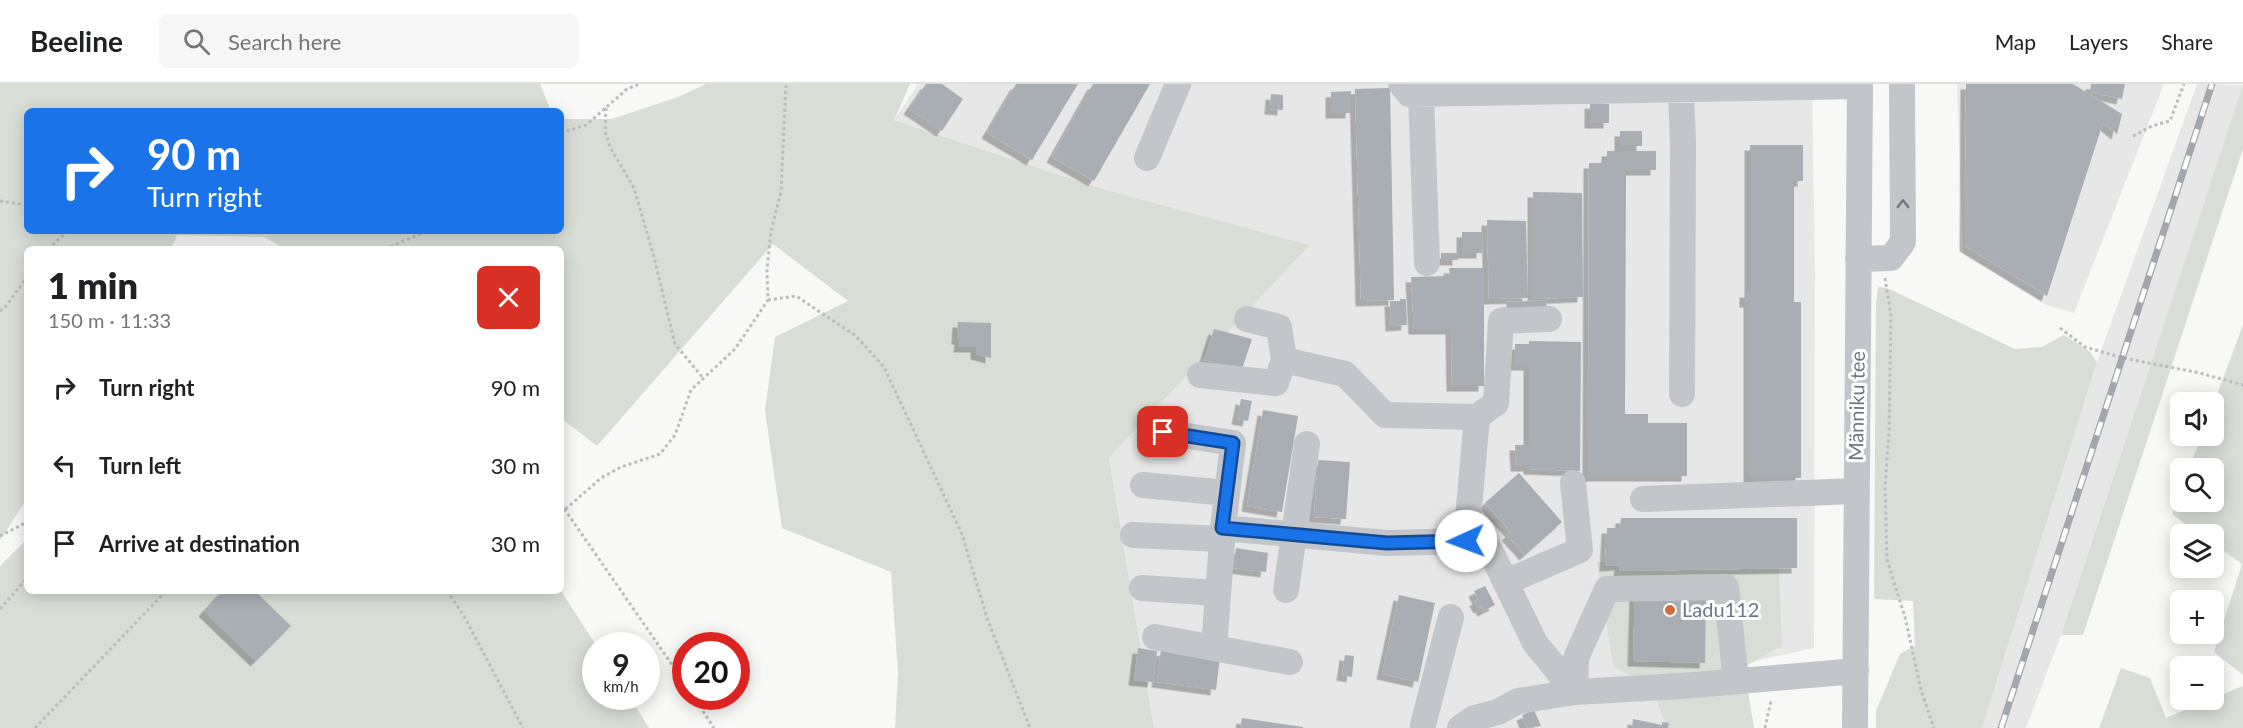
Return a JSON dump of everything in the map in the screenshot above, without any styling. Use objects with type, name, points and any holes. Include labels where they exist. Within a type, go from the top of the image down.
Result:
[{"type":"street","points":[[1147,158],[1178,84]]},
{"type":"street","points":[[1877,259],[1903,242],[1902,84]]},
{"type":"street","points":[[1426,263],[1411,89],[1681,89],[1860,85]]},
{"type":"street","name":"Männiku tee","points":[[1855,728],[1856,491],[1877,259],[1860,85]]},
{"type":"street","points":[[1681,89],[1683,144],[1682,394]]},
{"type":"street","points":[[1200,375],[1276,382],[1284,360],[1279,327],[1248,319]]},
{"type":"street","points":[[1284,360],[1345,374],[1385,415],[1477,417],[1496,403],[1501,321],[1549,319]]},
{"type":"street","points":[[1466,541],[1477,417]]},
{"type":"street","points":[[1163,432],[1233,443],[1222,534],[1214,648]]},
{"type":"street","points":[[1286,590],[1306,444]]},
{"type":"street","points":[[1506,582],[1580,550],[1573,483]]},
{"type":"street","points":[[1143,485],[1227,493]]},
{"type":"street","points":[[1643,499],[1856,491]]},
{"type":"street","points":[[1133,535],[1293,534],[1387,543],[1466,541],[1490,550],[1535,643],[1575,692]]},
{"type":"street","points":[[1575,692],[1576,658],[1607,589],[1726,587],[1736,681]]},
{"type":"street","points":[[1142,588],[1218,593]]},
{"type":"street","points":[[1451,617],[1419,726],[1502,722],[1518,701],[1575,692],[1682,686],[1856,671]]},
{"type":"street","points":[[1155,638],[1290,662]]},
{"type":"street","points":[[1460,728],[1474,718],[1502,722]]},
{"type":"path","points":[[564,132],[585,125],[627,89],[639,84]]},
{"type":"path","points":[[566,511],[601,478],[621,467],[660,454],[675,435],[691,390],[735,349],[768,300],[767,269],[771,231],[781,192],[786,84]]},
{"type":"path","points":[[2133,136],[2152,126],[2170,121],[2184,84]]},
{"type":"path","points":[[606,108],[605,131],[610,147],[634,189],[654,257],[675,344],[703,378]]},
{"type":"path","points":[[0,201],[24,204]]},
{"type":"path","points":[[51,246],[65,234]]},
{"type":"path","points":[[392,246],[420,234]]},
{"type":"path","points":[[1877,259],[1891,315],[1890,432],[1885,487],[1887,560],[1905,617],[1921,690],[1934,728]]},
{"type":"path","points":[[0,311],[24,281]]},
{"type":"path","points":[[768,300],[796,296],[856,336],[884,367],[962,534],[987,618],[1030,728]]},
{"type":"path","points":[[2060,328],[2085,347],[2123,358],[2200,373],[2243,385]]},
{"type":"path","points":[[564,508],[672,665]]},
{"type":"path","points":[[0,536],[24,524]]},
{"type":"path","points":[[0,609],[24,581]]},
{"type":"path","points":[[36,728],[163,594]]},
{"type":"path","points":[[449,594],[464,616],[523,728]]},
{"type":"path","points":[[1765,728],[1771,706],[1771,678]]},
{"type":"path","points":[[702,710],[714,728]]},
{"type":"shaded area","points":[[0,84],[540,84],[550,108],[24,108],[24,234],[564,234],[564,119],[612,119],[678,97],[706,84],[910,84],[894,120],[1096,187],[1310,245],[1109,458],[1154,728],[895,728],[898,673],[891,572],[782,528],[765,411],[775,337],[848,301],[773,244],[597,446],[564,420],[564,246],[280,246],[264,237],[177,235],[172,246],[24,246],[24,504],[0,540]]},
{"type":"shaded area","points":[[918,84],[1812,84],[1815,269],[1814,648],[1702,673],[1701,728],[1154,728],[1109,458],[1310,245],[1096,187],[894,120]]},
{"type":"shaded area","points":[[1957,84],[2164,84],[2074,313],[2046,305],[1963,253]]},
{"type":"shaded area","points":[[2197,84],[2243,85],[2061,635],[2026,728],[1982,728],[2097,362]]},
{"type":"shaded area","points":[[2243,85],[2243,149],[2083,635],[2061,635]]},
{"type":"shaded area","points":[[1878,287],[1887,288],[2015,349],[2042,347],[2064,335],[2089,351],[2097,362],[1982,728],[1876,728],[1876,711],[1900,654],[1915,646],[1913,601],[1874,599]]},
{"type":"shaded area","points":[[2243,325],[2243,675],[2224,660],[2224,656],[2219,656],[2214,652],[2217,644],[2224,644],[2224,621],[2242,564],[2224,551],[2224,524],[2186,524],[2172,514],[2173,512],[2224,512],[2224,458],[2193,458],[2198,446],[2224,446],[2224,392],[2218,392]]},
{"type":"shaded area","points":[[24,542],[24,594],[563,594],[588,632],[582,632],[582,710],[638,710],[649,728],[0,728],[0,566]]},
{"type":"shaded area","points":[[1597,562],[1779,568],[1782,646],[1744,667],[1754,728],[1667,728],[1653,690],[1613,665]]},
{"type":"shaded area","points":[[2121,668],[2150,678],[2166,718],[2185,710],[2224,710],[2224,694],[2243,686],[2243,728],[2099,728]]},
{"type":"building","points":[[926,84],[942,84],[963,99],[942,131],[909,109]]},
{"type":"building","points":[[1016,84],[1078,84],[1032,160],[987,133]]},
{"type":"building","points":[[1093,84],[1150,84],[1094,181],[1052,157]]},
{"type":"building","points":[[1966,84],[2073,84],[2122,114],[2117,134],[2103,123],[2047,296],[1965,246]]},
{"type":"building","points":[[2091,84],[2125,84],[2122,99],[2090,92]]},
{"type":"building","points":[[1390,88],[1394,300],[1361,301],[1355,89]]},
{"type":"building","points":[[1351,91],[1351,113],[1331,113],[1331,92]]},
{"type":"building","points":[[1271,94],[1283,95],[1283,110],[1270,109]]},
{"type":"building","points":[[1590,103],[1609,104],[1609,123],[1590,123]]},
{"type":"building","points":[[1620,131],[1642,131],[1642,146],[1620,146]]},
{"type":"building","points":[[1750,145],[1803,145],[1803,181],[1794,181],[1794,302],[1801,302],[1801,478],[1749,478],[1749,302],[1745,302],[1745,292],[1750,292]]},
{"type":"building","points":[[1607,151],[1656,151],[1656,170],[1626,170],[1625,414],[1648,414],[1648,423],[1687,423],[1687,476],[1588,476],[1589,163],[1607,163]]},
{"type":"building","points":[[1533,192],[1582,193],[1583,297],[1533,299]]},
{"type":"building","points":[[1487,220],[1526,221],[1528,298],[1489,299]]},
{"type":"building","points":[[1462,232],[1482,232],[1482,253],[1462,253]]},
{"type":"building","points":[[1441,253],[1458,253],[1458,260],[1441,260]]},
{"type":"building","points":[[1449,268],[1484,268],[1484,386],[1452,386],[1451,329],[1414,329],[1411,277],[1450,276]]},
{"type":"building","points":[[1400,299],[1406,299],[1407,325],[1391,326],[1390,301],[1400,301]]},
{"type":"building","points":[[1546,300],[1547,311],[1507,310],[1506,302]]},
{"type":"building","points":[[958,322],[991,323],[991,358],[976,354],[976,347],[959,347]]},
{"type":"building","points":[[1214,329],[1252,339],[1242,369],[1204,360]]},
{"type":"building","points":[[1529,341],[1581,342],[1580,471],[1529,469],[1529,466],[1516,466],[1515,445],[1529,445],[1529,365],[1515,365],[1515,344],[1529,344]]},
{"type":"building","points":[[1241,399],[1252,401],[1248,421],[1237,419]]},
{"type":"building","points":[[1263,410],[1298,416],[1282,512],[1247,506]]},
{"type":"building","points":[[1318,460],[1350,462],[1346,519],[1314,517]]},
{"type":"building","points":[[1519,473],[1562,522],[1525,555],[1507,535],[1511,532],[1485,503]]},
{"type":"building","points":[[1621,518],[1797,518],[1797,568],[1619,571],[1620,565],[1605,566],[1607,528],[1620,528]]},
{"type":"building","points":[[1236,548],[1268,553],[1266,572],[1233,568]]},
{"type":"building","points":[[1485,586],[1495,605],[1483,611],[1475,601],[1478,599],[1474,591]]},
{"type":"building","name":"Ladu112","points":[[1635,591],[1706,592],[1705,663],[1633,661]]},
{"type":"building","points":[[219,594],[258,594],[291,626],[256,661],[204,611]]},
{"type":"building","points":[[1399,595],[1435,603],[1418,682],[1382,674]]},
{"type":"building","points":[[1138,648],[1157,651],[1153,682],[1134,680]]},
{"type":"building","points":[[1161,650],[1220,657],[1216,690],[1157,682]]},
{"type":"building","points":[[1345,655],[1354,656],[1352,677],[1342,675]]},
{"type":"building","points":[[1534,710],[1541,726],[1527,728],[1522,715]]},
{"type":"building","points":[[1242,718],[1303,727],[1303,728],[1240,728]]},
{"type":"building","points":[[1633,719],[1662,725],[1662,722],[1669,723],[1668,728],[1632,728]]},
{"type":"railway","points":[[2001,728],[2212,84]]},
{"type":"place","name":"Ladu112","points":[[1670,610]]},
{"type":"route","points":[[1163,432],[1233,443],[1222,528],[1387,543],[1466,541]]}]
